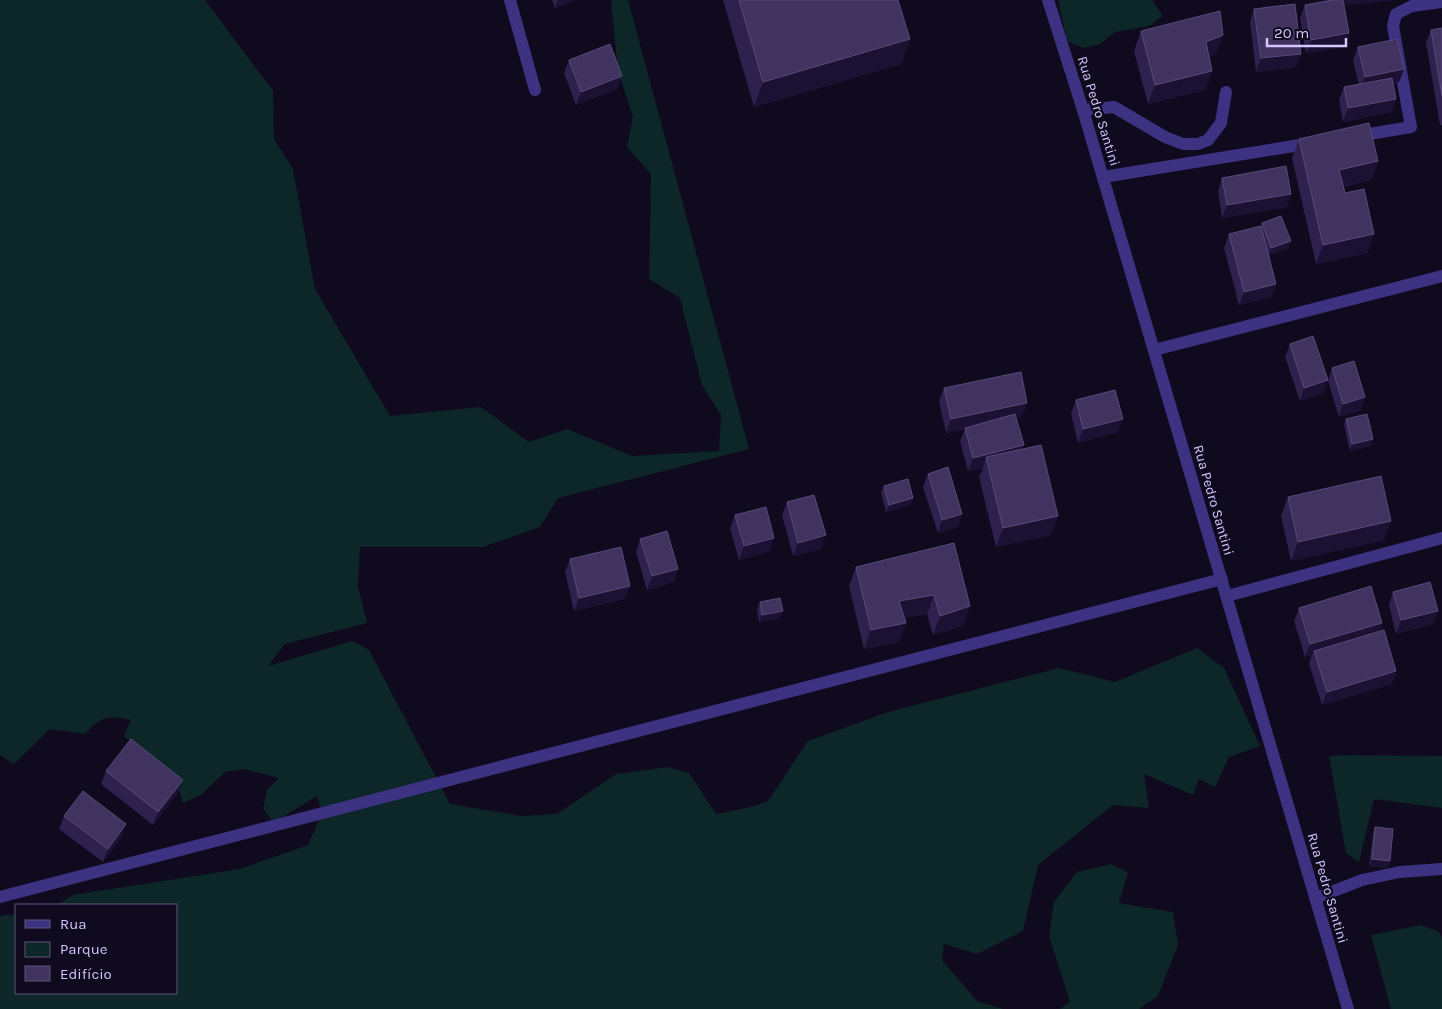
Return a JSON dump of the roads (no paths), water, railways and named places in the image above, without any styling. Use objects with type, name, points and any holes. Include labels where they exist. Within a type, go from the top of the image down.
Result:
[{"type":"street","points":[[510,0],[535,90]]},
{"type":"street","name":"Rua Pedro Santini","points":[[1048,0],[1103,177],[1348,1009]]},
{"type":"street","points":[[1343,138],[1410,127],[1393,26],[1396,14],[1412,6],[1442,2]]},
{"type":"street","points":[[1083,110],[1114,107],[1165,137],[1183,144],[1198,144],[1208,140],[1221,123],[1226,92]]},
{"type":"street","points":[[1103,177],[1323,141]]},
{"type":"street","points":[[1154,350],[1442,276]]},
{"type":"street","points":[[1227,596],[1442,538]]},
{"type":"street","points":[[0,897],[1222,579]]},
{"type":"street","points":[[1316,898],[1362,880],[1400,872],[1442,869]]}]
